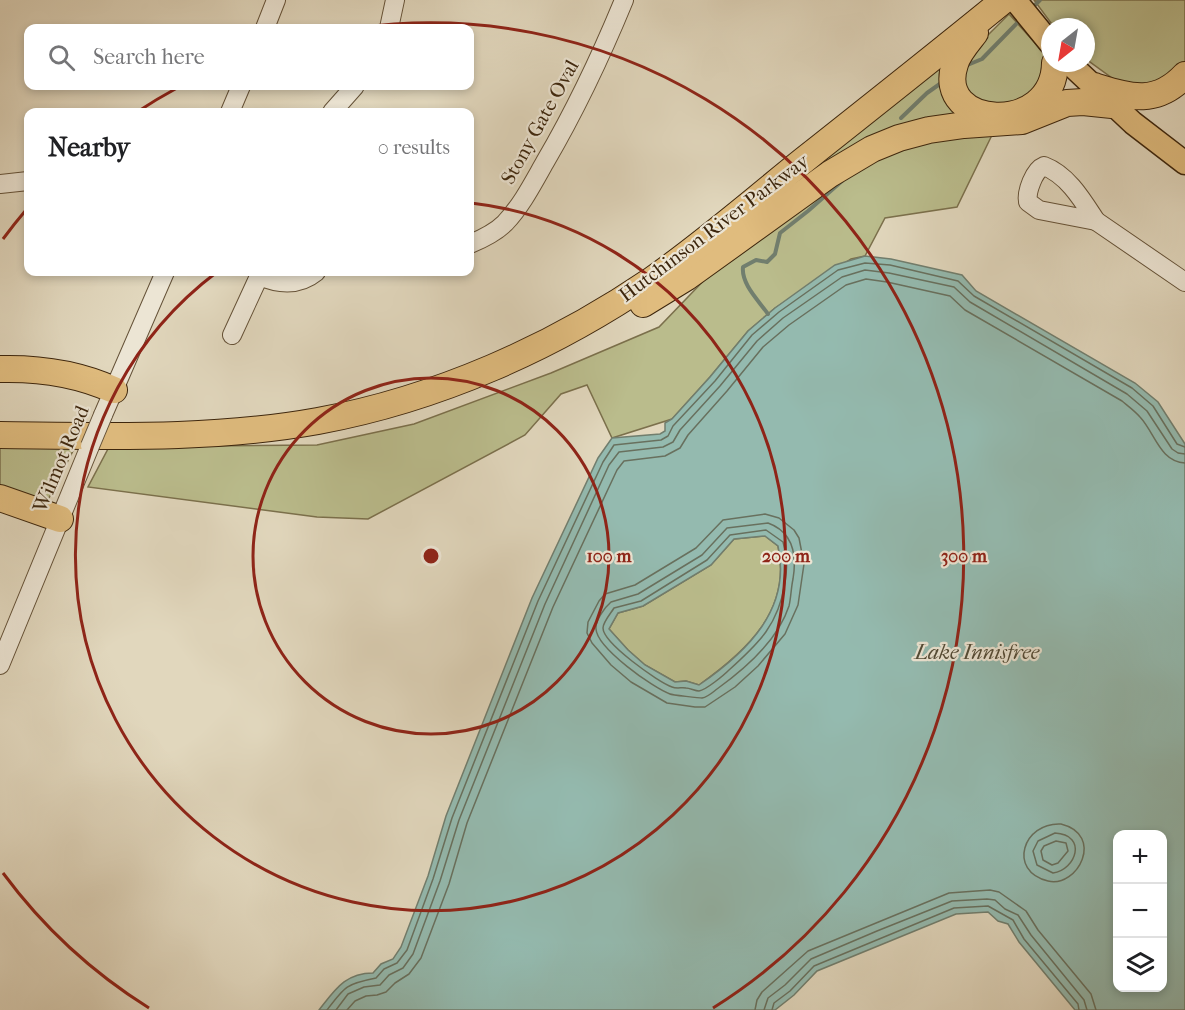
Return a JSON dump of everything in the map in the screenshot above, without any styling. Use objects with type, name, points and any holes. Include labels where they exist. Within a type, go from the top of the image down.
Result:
[{"type":"highway","points":[[999,2],[966,44],[954,66],[953,86],[962,104],[975,112],[991,115],[1011,114],[1028,108],[1043,100],[1053,83],[1052,72]]},
{"type":"highway","name":"Hutchinson River Parkway","points":[[0,435],[192,436],[236,433],[320,421],[405,400],[464,380],[543,344],[600,313],[654,279],[999,2]]},
{"type":"highway","name":"Hutchinson River Parkway","points":[[0,421],[177,422],[264,415],[307,408],[390,388],[471,360],[549,325],[622,282],[999,2]]},
{"type":"highway","points":[[1091,85],[1125,96],[1146,97],[1165,92],[1185,75]]},
{"type":"highway","points":[[464,380],[540,355],[580,339],[617,319],[687,277],[830,174],[879,146],[929,130],[1022,121],[1067,103],[1113,105]]},
{"type":"highway","points":[[0,369],[37,370],[63,374],[98,383],[114,390]]},
{"type":"highway","points":[[0,498],[60,519]]},
{"type":"main road","points":[[999,2],[1041,40]]},
{"type":"main road","points":[[1078,72],[1113,105],[1185,163]]},
{"type":"street","points":[[267,24],[276,0]]},
{"type":"street","points":[[390,24],[395,0]]},
{"type":"street","name":"Stony Gate Oval","points":[[474,242],[494,232],[524,198],[576,106],[600,58],[624,0]]},
{"type":"street","points":[[232,108],[239,90]]},
{"type":"street","points":[[336,108],[351,90]]},
{"type":"street","points":[[0,184],[24,181]]},
{"type":"street","points":[[1096,221],[1182,274]]},
{"type":"street","name":"Wilmot Road","points":[[0,665],[163,276]]},
{"type":"street","points":[[232,334],[259,276]]},
{"type":"street","points":[[264,276],[275,282],[299,281],[308,276]]},
{"type":"green space","points":[[1034,0],[1185,0],[1185,63],[1156,87],[1119,83],[1095,66],[1095,18],[1047,18]]},
{"type":"green space","points":[[1009,14],[1041,49],[1041,72],[1048,72],[1023,105],[968,102],[962,61]]},
{"type":"green space","points":[[953,56],[961,112],[910,127],[730,232]]},
{"type":"green space","points":[[993,133],[957,207],[885,218],[865,256],[851,259],[775,308],[748,331],[672,419],[612,438],[587,385],[561,394],[525,435],[368,519],[317,517],[88,487],[109,447],[317,445],[414,424],[551,373],[659,327],[712,272],[873,154],[910,142]]},
{"type":"green space","points":[[0,445],[76,445],[48,500],[0,488]]},
{"type":"green space","points":[[765,536],[778,546],[781,569],[772,609],[762,627],[749,643],[734,658],[699,685],[686,681],[675,682],[645,665],[609,629],[618,613],[643,606],[711,565],[734,539]]},
{"type":"water","name":"Lake Innisfree","points":[[865,256],[891,259],[962,275],[976,291],[1135,383],[1158,402],[1185,444],[1185,1010],[1075,1010],[1019,942],[1008,924],[998,921],[988,912],[956,914],[817,971],[794,995],[775,1010],[319,1010],[348,979],[373,973],[381,964],[393,959],[401,947],[428,876],[446,816],[532,598],[598,458],[612,438],[660,434],[665,431],[665,423],[672,419],[710,377],[748,331],[775,308],[835,265]],"holes":[[[765,536],[778,546],[781,569],[778,590],[772,609],[762,627],[734,658],[699,685],[686,681],[675,682],[645,665],[609,629],[618,613],[643,606],[711,565],[734,539]]]},
{"type":"waterway","points":[[1032,8],[1040,0]]},
{"type":"waterway","points":[[965,66],[982,59],[1020,20]]},
{"type":"waterway","points":[[901,118],[927,93],[944,81]]},
{"type":"waterway","points":[[768,314],[748,286],[743,267],[756,260],[767,262],[775,254],[780,233],[842,181]]}]
